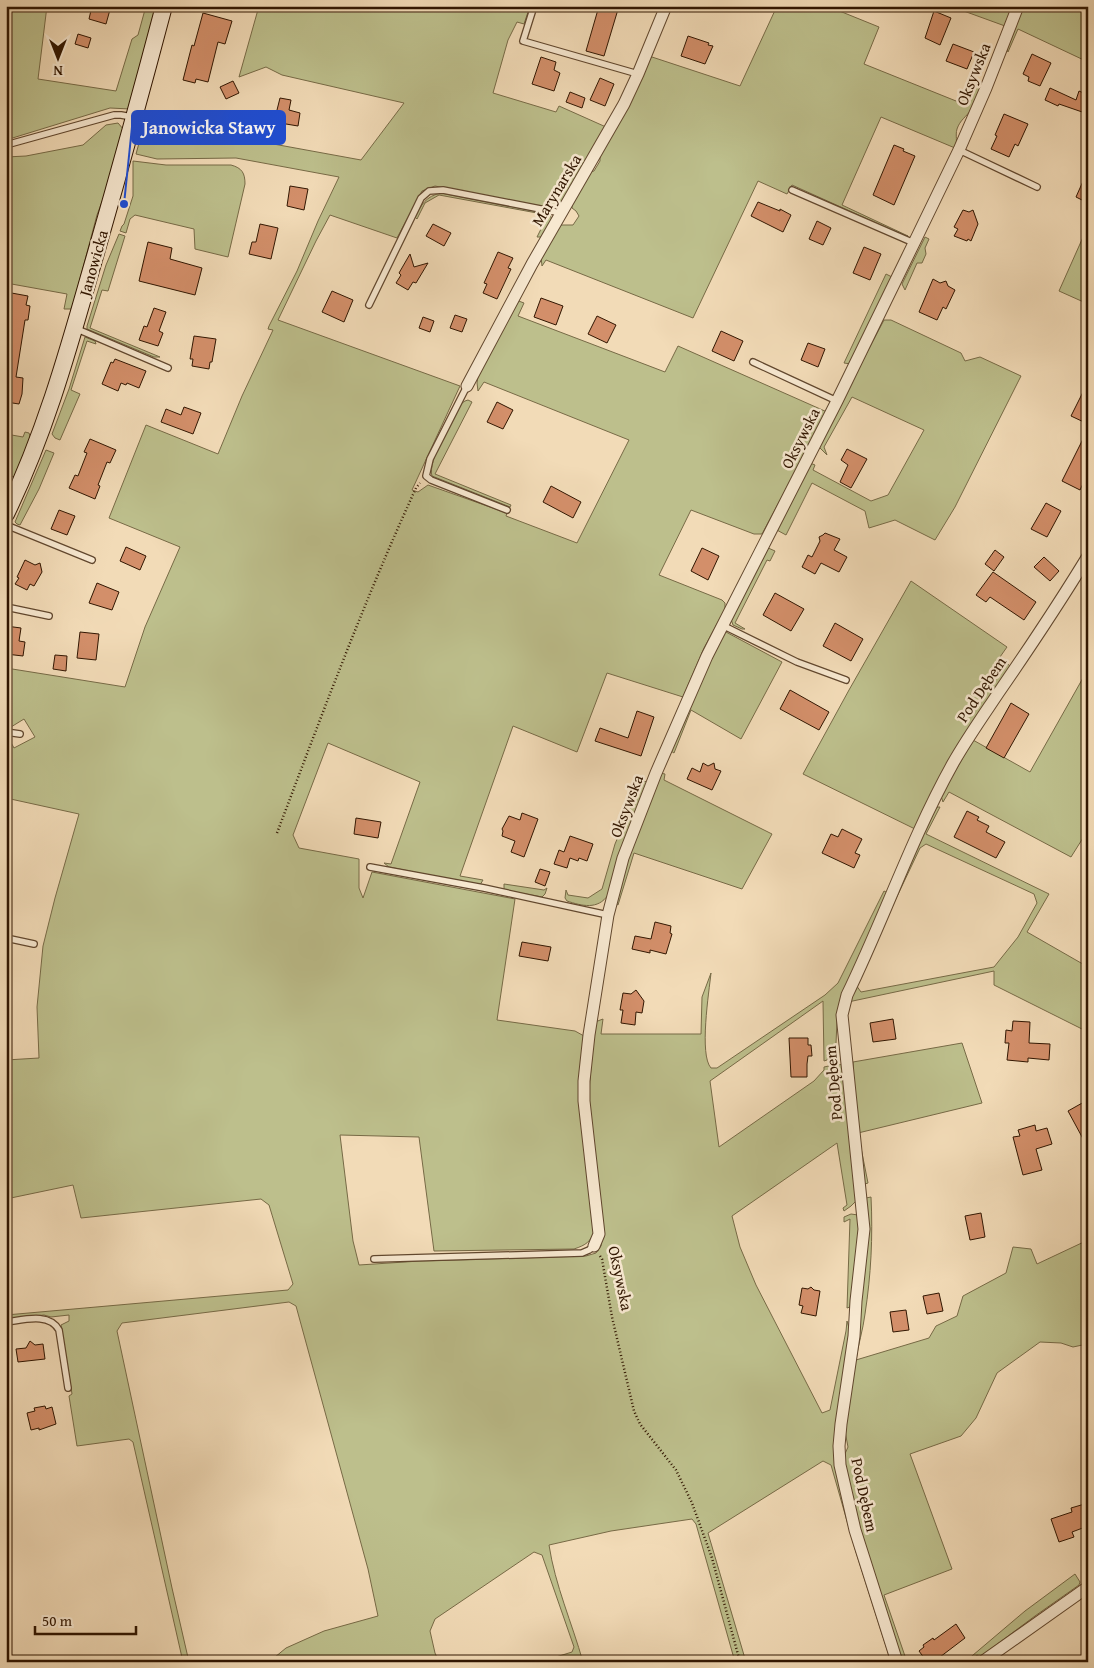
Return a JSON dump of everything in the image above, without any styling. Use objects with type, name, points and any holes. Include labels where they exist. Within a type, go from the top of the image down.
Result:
[{"type":"street","name":"Janowicka","points":[[6,514],[41,431],[75,328],[164,6]]},
{"type":"street","name":"Marynarska","points":[[467,386],[509,305],[610,131],[638,74],[666,6]]},
{"type":"street","name":"Oksywska","points":[[594,1246],[599,1234],[584,1101],[584,1081],[589,1035],[608,915],[621,866],[636,823],[693,687],[722,625],[837,401],[959,150],[1018,6]]},
{"type":"street","name":"Pod Dębem","points":[[897,1662],[855,1530],[840,1465],[841,1424],[853,1343],[864,1229],[842,1015],[843,1008],[897,879],[933,800],[972,732],[1088,556]]},
{"type":"street","points":[[982,1662],[1088,1587]]},
{"type":"lane","points":[[534,6],[523,41],[638,74]]},
{"type":"lane","points":[[6,145],[114,116],[122,115],[134,118]]},
{"type":"lane","points":[[959,150],[1038,187]]},
{"type":"lane","points":[[369,305],[421,198],[429,191],[443,190],[561,213]]},
{"type":"lane","points":[[792,190],[914,243]]},
{"type":"lane","points":[[75,328],[168,368]]},
{"type":"lane","points":[[752,362],[837,401]]},
{"type":"lane","points":[[467,386],[430,459],[426,476],[430,480],[507,510]]},
{"type":"lane","points":[[6,525],[92,560]]},
{"type":"lane","points":[[6,607],[49,616]]},
{"type":"lane","points":[[722,625],[797,662],[846,680]]},
{"type":"lane","points":[[6,732],[20,734]]},
{"type":"lane","points":[[370,867],[484,888],[608,915]]},
{"type":"lane","points":[[6,938],[34,944]]},
{"type":"lane","points":[[374,1260],[582,1253],[594,1246]]},
{"type":"lane","points":[[6,1322],[37,1319],[51,1321],[56,1325],[59,1330],[68,1388]]},
{"type":"path","points":[[277,833],[386,552],[416,488],[426,476]]},
{"type":"path","name":"Oksywska","points":[[594,1246],[602,1259],[612,1316],[634,1411],[640,1424],[676,1470],[692,1503],[712,1558],[740,1662]]},
{"type":"green space","points":[[6,6],[47,6],[38,79],[116,91],[132,39],[138,35],[146,6],[157,6],[130,109],[110,108],[6,140]]},
{"type":"green space","points":[[259,6],[530,6],[524,24],[517,22],[508,40],[493,93],[556,112],[559,106],[606,127],[561,205],[551,209],[435,186],[422,191],[397,238],[330,215],[316,241],[278,320],[460,386],[412,490],[418,492],[428,485],[507,513],[506,516],[577,543],[629,440],[484,382],[478,391],[478,376],[516,300],[524,303],[518,316],[665,372],[678,346],[827,412],[762,534],[754,534],[691,510],[659,575],[722,600],[725,603],[725,609],[704,648],[683,697],[607,673],[577,752],[513,726],[460,876],[483,880],[480,885],[389,867],[384,863],[391,864],[420,782],[328,743],[293,835],[299,848],[359,859],[359,888],[363,898],[372,872],[515,899],[497,1020],[575,1031],[584,1036],[595,1229],[588,1242],[574,1249],[434,1251],[419,1137],[340,1135],[353,1241],[359,1265],[420,1261],[586,1256],[596,1253],[601,1246],[603,1231],[588,1102],[595,1022],[603,1019],[601,1034],[701,1034],[702,997],[711,973],[705,1037],[707,1061],[711,1068],[717,1068],[825,995],[838,983],[884,891],[888,893],[837,1021],[836,1043],[827,1060],[824,1061],[823,1001],[710,1081],[719,1147],[814,1081],[824,1070],[824,1067],[842,1065],[856,1201],[844,1211],[843,1208],[847,1205],[837,1143],[732,1216],[740,1247],[756,1285],[822,1413],[830,1410],[847,1321],[850,1331],[837,1433],[891,1662],[855,1549],[831,1465],[823,1461],[708,1533],[746,1662],[735,1662],[696,1524],[692,1519],[611,1531],[549,1545],[559,1589],[583,1662],[540,1662],[572,1652],[574,1647],[542,1555],[534,1552],[435,1619],[430,1631],[439,1662],[269,1662],[286,1648],[324,1631],[378,1616],[368,1569],[296,1306],[289,1302],[122,1323],[117,1331],[189,1662],[183,1662],[133,1442],[129,1439],[77,1446],[69,1396],[72,1394],[61,1325],[69,1321],[69,1315],[51,1317],[44,1315],[6,1319],[6,1315],[288,1290],[293,1284],[269,1205],[261,1199],[81,1218],[73,1185],[6,1199],[6,1060],[39,1058],[37,1007],[43,946],[79,814],[6,798],[6,736],[14,748],[35,737],[24,719],[11,727],[6,727],[6,668],[125,687],[145,627],[180,547],[109,518],[146,425],[218,454],[242,396],[273,330],[268,329],[269,326],[297,271],[339,177],[236,158],[157,159],[136,154],[147,114],[149,115],[145,129],[150,133],[235,137],[361,160],[404,103],[282,75],[266,67],[239,77]]},
{"type":"green space","points":[[777,6],[838,6],[837,10],[879,27],[864,64],[961,103],[972,78],[980,81],[979,96],[958,126],[955,148],[881,117],[842,205],[908,236],[792,185],[787,194],[758,181],[693,318],[546,260],[542,266],[541,257],[560,225],[573,225],[579,216],[572,208],[572,205],[590,172],[594,171],[600,161],[600,155],[649,56],[740,86]]},
{"type":"green space","points":[[950,6],[1015,6],[1005,26]]},
{"type":"green space","points":[[1023,6],[1088,6],[1088,62],[1018,29],[1008,52],[1006,48]]},
{"type":"green space","points":[[118,123],[124,130],[97,215],[72,309],[64,309],[67,294],[6,283],[6,157],[26,156],[83,145],[106,125]]},
{"type":"green space","points":[[133,161],[166,165],[231,165],[240,169],[245,184],[228,257],[195,249],[194,229],[135,215],[130,219],[126,233],[120,231],[133,196]]},
{"type":"green space","points":[[441,193],[550,214],[552,221],[543,237],[537,237],[548,215],[439,195],[425,203],[417,219],[415,217],[419,209],[431,196]]},
{"type":"green space","points":[[1088,226],[1088,304],[1059,291]]},
{"type":"green space","points":[[119,234],[125,236],[108,291],[102,290],[90,328],[160,357],[154,357],[87,329],[106,265]]},
{"type":"green space","points":[[925,237],[929,239],[925,248],[926,254],[922,263],[917,263],[905,290],[902,284]]},
{"type":"green space","points":[[886,274],[894,278],[851,364],[844,363]]},
{"type":"green space","points":[[884,320],[891,320],[961,353],[965,361],[980,357],[1021,376],[955,507],[935,540],[895,520],[869,528],[865,511],[812,483],[786,535],[775,529],[810,463],[815,465],[813,470],[871,501],[888,495],[924,430],[852,397],[824,447],[827,455],[818,446]]},
{"type":"green space","points":[[85,337],[95,341],[96,344],[87,341],[71,390],[80,394],[60,440],[52,434],[69,389]]},
{"type":"green space","points":[[468,400],[472,402],[435,474],[511,505],[510,507],[432,476],[433,461],[441,440],[459,405]]},
{"type":"green space","points":[[25,432],[29,433],[31,439],[14,477],[6,475],[6,434],[23,437]]},
{"type":"green space","points":[[46,450],[54,453],[39,489],[20,525],[17,524],[15,522]]},
{"type":"green space","points":[[766,547],[775,551],[770,561],[767,560],[735,623],[745,629],[742,629],[733,625],[731,619]]},
{"type":"green space","points":[[911,581],[1007,647],[1000,657],[1011,667],[915,829],[803,774]]},
{"type":"green space","points":[[723,632],[782,662],[741,739],[691,710],[674,753],[671,751]]},
{"type":"green space","points":[[1088,669],[1088,830],[1071,857],[949,792],[943,802],[941,796],[973,740],[1030,772]]},
{"type":"green space","points":[[660,773],[665,774],[664,780],[772,834],[742,889],[634,853],[618,905],[615,903],[625,867]]},
{"type":"green space","points":[[642,780],[649,783],[608,895],[599,903],[589,906],[567,901],[565,898],[566,890],[568,895],[588,898],[602,889],[615,844]]},
{"type":"green space","points":[[940,807],[926,834],[1049,894],[1027,932],[1088,967],[1088,1032],[994,985],[994,971],[848,1002],[856,985],[861,992],[994,967],[1018,937],[1037,903],[1034,894],[926,844],[920,848],[883,926],[934,809]]},
{"type":"green space","points":[[504,884],[544,890],[547,888],[542,897],[504,890]]},
{"type":"green space","points":[[962,1043],[982,1103],[858,1133],[868,1183],[865,1184],[863,1182],[856,1133],[853,1062]]},
{"type":"green space","points":[[871,1197],[872,1241],[869,1285],[856,1360],[929,1338],[936,1326],[957,1316],[963,1296],[1006,1273],[1013,1247],[1031,1249],[1037,1264],[1088,1240],[1087,1344],[1073,1347],[1061,1343],[1040,1342],[997,1373],[976,1418],[961,1436],[910,1454],[952,1569],[884,1595],[907,1662],[901,1662],[850,1498],[844,1456],[848,1447],[844,1426],[866,1198]]},
{"type":"green space","points":[[851,1214],[858,1215],[860,1220],[850,1307],[847,1308],[850,1219],[844,1222],[844,1217]]},
{"type":"green space","points":[[1075,1574],[1080,1582],[1079,1585],[980,1657],[977,1655],[969,1662],[966,1661],[1025,1611]]},
{"type":"building","points":[[92,6],[111,6],[106,24],[89,19]]},
{"type":"building","points":[[599,6],[619,6],[604,56],[586,51]]},
{"type":"building","points":[[934,11],[951,18],[940,45],[925,38]]},
{"type":"building","points":[[203,13],[232,21],[225,44],[218,42],[208,82],[196,79],[195,83],[183,80]]},
{"type":"building","points":[[78,34],[91,38],[88,48],[75,44]]},
{"type":"building","points":[[688,36],[713,46],[705,64],[681,56]]},
{"type":"building","points":[[953,44],[974,52],[967,69],[946,61]]},
{"type":"building","points":[[1032,54],[1051,63],[1040,86],[1028,81],[1029,77],[1023,74]]},
{"type":"building","points":[[541,57],[556,62],[554,70],[560,73],[554,91],[532,84]]},
{"type":"building","points":[[600,78],[614,84],[605,106],[590,100]]},
{"type":"building","points":[[233,81],[239,93],[226,99],[220,87]]},
{"type":"building","points":[[1050,88],[1076,100],[1079,91],[1088,95],[1088,114],[1059,104],[1058,106],[1045,100]]},
{"type":"building","points":[[570,92],[585,98],[582,108],[566,102]]},
{"type":"building","points":[[280,98],[291,100],[289,110],[300,113],[298,126],[274,122]]},
{"type":"building","points":[[1004,114],[1028,124],[1018,146],[1015,144],[1009,157],[991,149]]},
{"type":"building","points":[[894,145],[915,156],[894,205],[873,195]]},
{"type":"building","points":[[1088,170],[1088,203],[1076,197]]},
{"type":"building","points":[[290,186],[308,189],[304,210],[287,206]]},
{"type":"building","points":[[758,202],[780,211],[780,209],[791,215],[783,232],[751,216]]},
{"type":"building","points":[[963,210],[969,212],[973,210],[978,224],[971,241],[954,236],[958,229],[954,227]]},
{"type":"building","points":[[817,221],[831,228],[823,245],[809,239]]},
{"type":"building","points":[[260,224],[278,228],[271,259],[249,254],[252,242],[256,242]]},
{"type":"building","points":[[433,224],[451,233],[444,246],[426,236]]},
{"type":"building","points":[[148,242],[172,248],[170,259],[202,268],[195,295],[139,281]]},
{"type":"building","points":[[864,247],[881,254],[870,280],[853,273]]},
{"type":"building","points":[[498,252],[513,258],[508,268],[511,269],[497,299],[483,293],[487,284],[484,283]]},
{"type":"building","points":[[410,254],[414,267],[428,263],[416,283],[413,282],[408,290],[396,283],[401,275],[399,273]]},
{"type":"building","points":[[933,279],[940,283],[946,281],[948,286],[955,290],[946,309],[943,307],[937,320],[919,312]]},
{"type":"building","points":[[332,291],[353,300],[344,322],[322,312]]},
{"type":"building","points":[[6,292],[28,296],[26,305],[30,306],[28,320],[25,320],[16,377],[23,378],[19,404],[6,402]]},
{"type":"building","points":[[541,298],[563,306],[556,325],[534,317]]},
{"type":"building","points":[[154,308],[166,312],[159,331],[163,333],[158,346],[139,340],[144,326],[147,327]]},
{"type":"building","points":[[455,315],[467,319],[462,332],[450,328]]},
{"type":"building","points":[[597,316],[616,325],[607,343],[588,334]]},
{"type":"building","points":[[423,317],[434,321],[430,332],[419,328]]},
{"type":"building","points":[[721,331],[743,341],[734,361],[712,351]]},
{"type":"building","points":[[194,336],[216,339],[209,369],[192,366],[193,359],[190,359]]},
{"type":"building","points":[[808,343],[825,349],[818,367],[801,360]]},
{"type":"building","points":[[115,359],[146,371],[139,388],[127,383],[126,385],[121,383],[118,391],[102,384],[111,362],[113,363]]},
{"type":"building","points":[[1088,382],[1088,424],[1071,416]]},
{"type":"building","points":[[497,402],[513,410],[503,429],[487,422]]},
{"type":"building","points":[[184,407],[201,413],[193,434],[161,422],[166,409],[181,415]]},
{"type":"building","points":[[1088,429],[1088,473],[1080,490],[1062,481]]},
{"type":"building","points":[[90,439],[116,450],[110,463],[107,462],[95,499],[69,488],[75,475],[78,476],[87,453],[84,452]]},
{"type":"building","points":[[847,449],[867,459],[851,488],[840,482],[848,465],[841,460]]},
{"type":"building","points":[[551,486],[581,502],[573,518],[543,502]]},
{"type":"building","points":[[1046,503],[1061,511],[1047,537],[1031,529]]},
{"type":"building","points":[[59,510],[75,516],[67,535],[51,529]]},
{"type":"building","points":[[825,533],[840,539],[834,550],[847,557],[839,572],[821,563],[815,574],[802,567],[808,555],[812,557],[820,541],[819,537]]},
{"type":"building","points":[[126,547],[146,556],[140,570],[120,561]]},
{"type":"building","points":[[702,548],[719,556],[708,580],[691,571]]},
{"type":"building","points":[[995,550],[1004,557],[994,571],[985,564]]},
{"type":"building","points":[[1044,557],[1059,571],[1050,581],[1034,567]]},
{"type":"building","points":[[25,560],[35,565],[40,563],[42,572],[34,586],[30,584],[27,590],[15,584]]},
{"type":"building","points":[[993,572],[1036,602],[1024,620],[990,597],[986,602],[976,595]]},
{"type":"building","points":[[97,583],[119,592],[112,610],[89,603]]},
{"type":"building","points":[[775,593],[804,609],[791,631],[763,615]]},
{"type":"building","points":[[835,623],[863,639],[851,661],[823,646]]},
{"type":"building","points":[[6,626],[21,628],[19,641],[25,642],[23,656],[6,654]]},
{"type":"building","points":[[80,632],[99,634],[96,660],[77,658]]},
{"type":"building","points":[[55,655],[67,656],[66,671],[53,669]]},
{"type":"building","points":[[790,690],[829,712],[819,730],[780,709]]},
{"type":"building","points":[[1011,703],[1029,714],[1004,758],[986,748]]},
{"type":"building","points":[[637,711],[654,717],[641,756],[595,741],[600,728],[628,738]]},
{"type":"building","points":[[703,763],[708,766],[714,763],[715,769],[721,771],[712,790],[687,779],[692,768],[700,772]]},
{"type":"building","points":[[967,811],[979,817],[977,820],[989,826],[986,832],[1005,842],[996,858],[954,837]]},
{"type":"building","points":[[522,813],[538,819],[524,857],[511,852],[515,841],[502,836],[502,829],[509,816],[520,820]]},
{"type":"building","points":[[356,818],[381,822],[378,838],[354,834]]},
{"type":"building","points":[[842,829],[862,839],[855,853],[860,855],[854,868],[822,853],[831,834],[838,837]]},
{"type":"building","points":[[570,836],[593,844],[587,861],[579,858],[578,861],[570,858],[567,868],[554,864],[559,850],[564,852]]},
{"type":"building","points":[[540,869],[550,872],[545,886],[535,882]]},
{"type":"building","points":[[655,922],[671,926],[670,933],[672,934],[666,954],[650,950],[650,953],[632,949],[635,936],[651,939]]},
{"type":"building","points":[[522,942],[551,947],[548,961],[519,956]]},
{"type":"building","points":[[636,990],[644,1001],[642,1013],[636,1012],[635,1025],[621,1023],[623,1010],[620,1010],[623,993],[631,994]]},
{"type":"building","points":[[893,1019],[896,1039],[873,1042],[870,1023]]},
{"type":"building","points":[[1013,1021],[1030,1022],[1029,1043],[1050,1044],[1049,1060],[1028,1058],[1028,1062],[1007,1060],[1009,1043],[1005,1043],[1006,1030],[1012,1031]]},
{"type":"building","points":[[789,1038],[808,1038],[808,1045],[811,1045],[812,1056],[808,1056],[807,1077],[791,1077]]},
{"type":"building","points":[[1084,1102],[1088,1108],[1088,1148],[1068,1111]]},
{"type":"building","points":[[1035,1125],[1036,1131],[1047,1128],[1052,1144],[1036,1149],[1042,1170],[1023,1175],[1013,1137],[1020,1136],[1018,1130]]},
{"type":"building","points":[[981,1213],[985,1237],[970,1240],[965,1216]]},
{"type":"building","points":[[811,1287],[814,1290],[820,1291],[816,1316],[801,1313],[803,1306],[799,1305],[802,1288],[808,1289]]},
{"type":"building","points":[[939,1293],[943,1311],[927,1314],[923,1296]]},
{"type":"building","points":[[906,1310],[909,1330],[893,1332],[890,1312]]},
{"type":"building","points":[[30,1341],[35,1345],[43,1344],[45,1359],[18,1362],[16,1349],[26,1348]]},
{"type":"building","points":[[45,1406],[46,1409],[52,1407],[56,1424],[39,1430],[39,1428],[31,1430],[27,1413],[35,1411],[34,1408]]},
{"type":"building","points":[[1088,1503],[1088,1526],[1072,1532],[1074,1537],[1059,1542],[1051,1519],[1072,1512],[1071,1508]]},
{"type":"building","points":[[956,1624],[965,1638],[940,1657],[943,1662],[927,1662],[919,1651],[924,1647],[923,1645],[933,1638],[934,1640]]},
{"type":"place","name":"Janowicka Stawy","points":[[124,204]]}]
